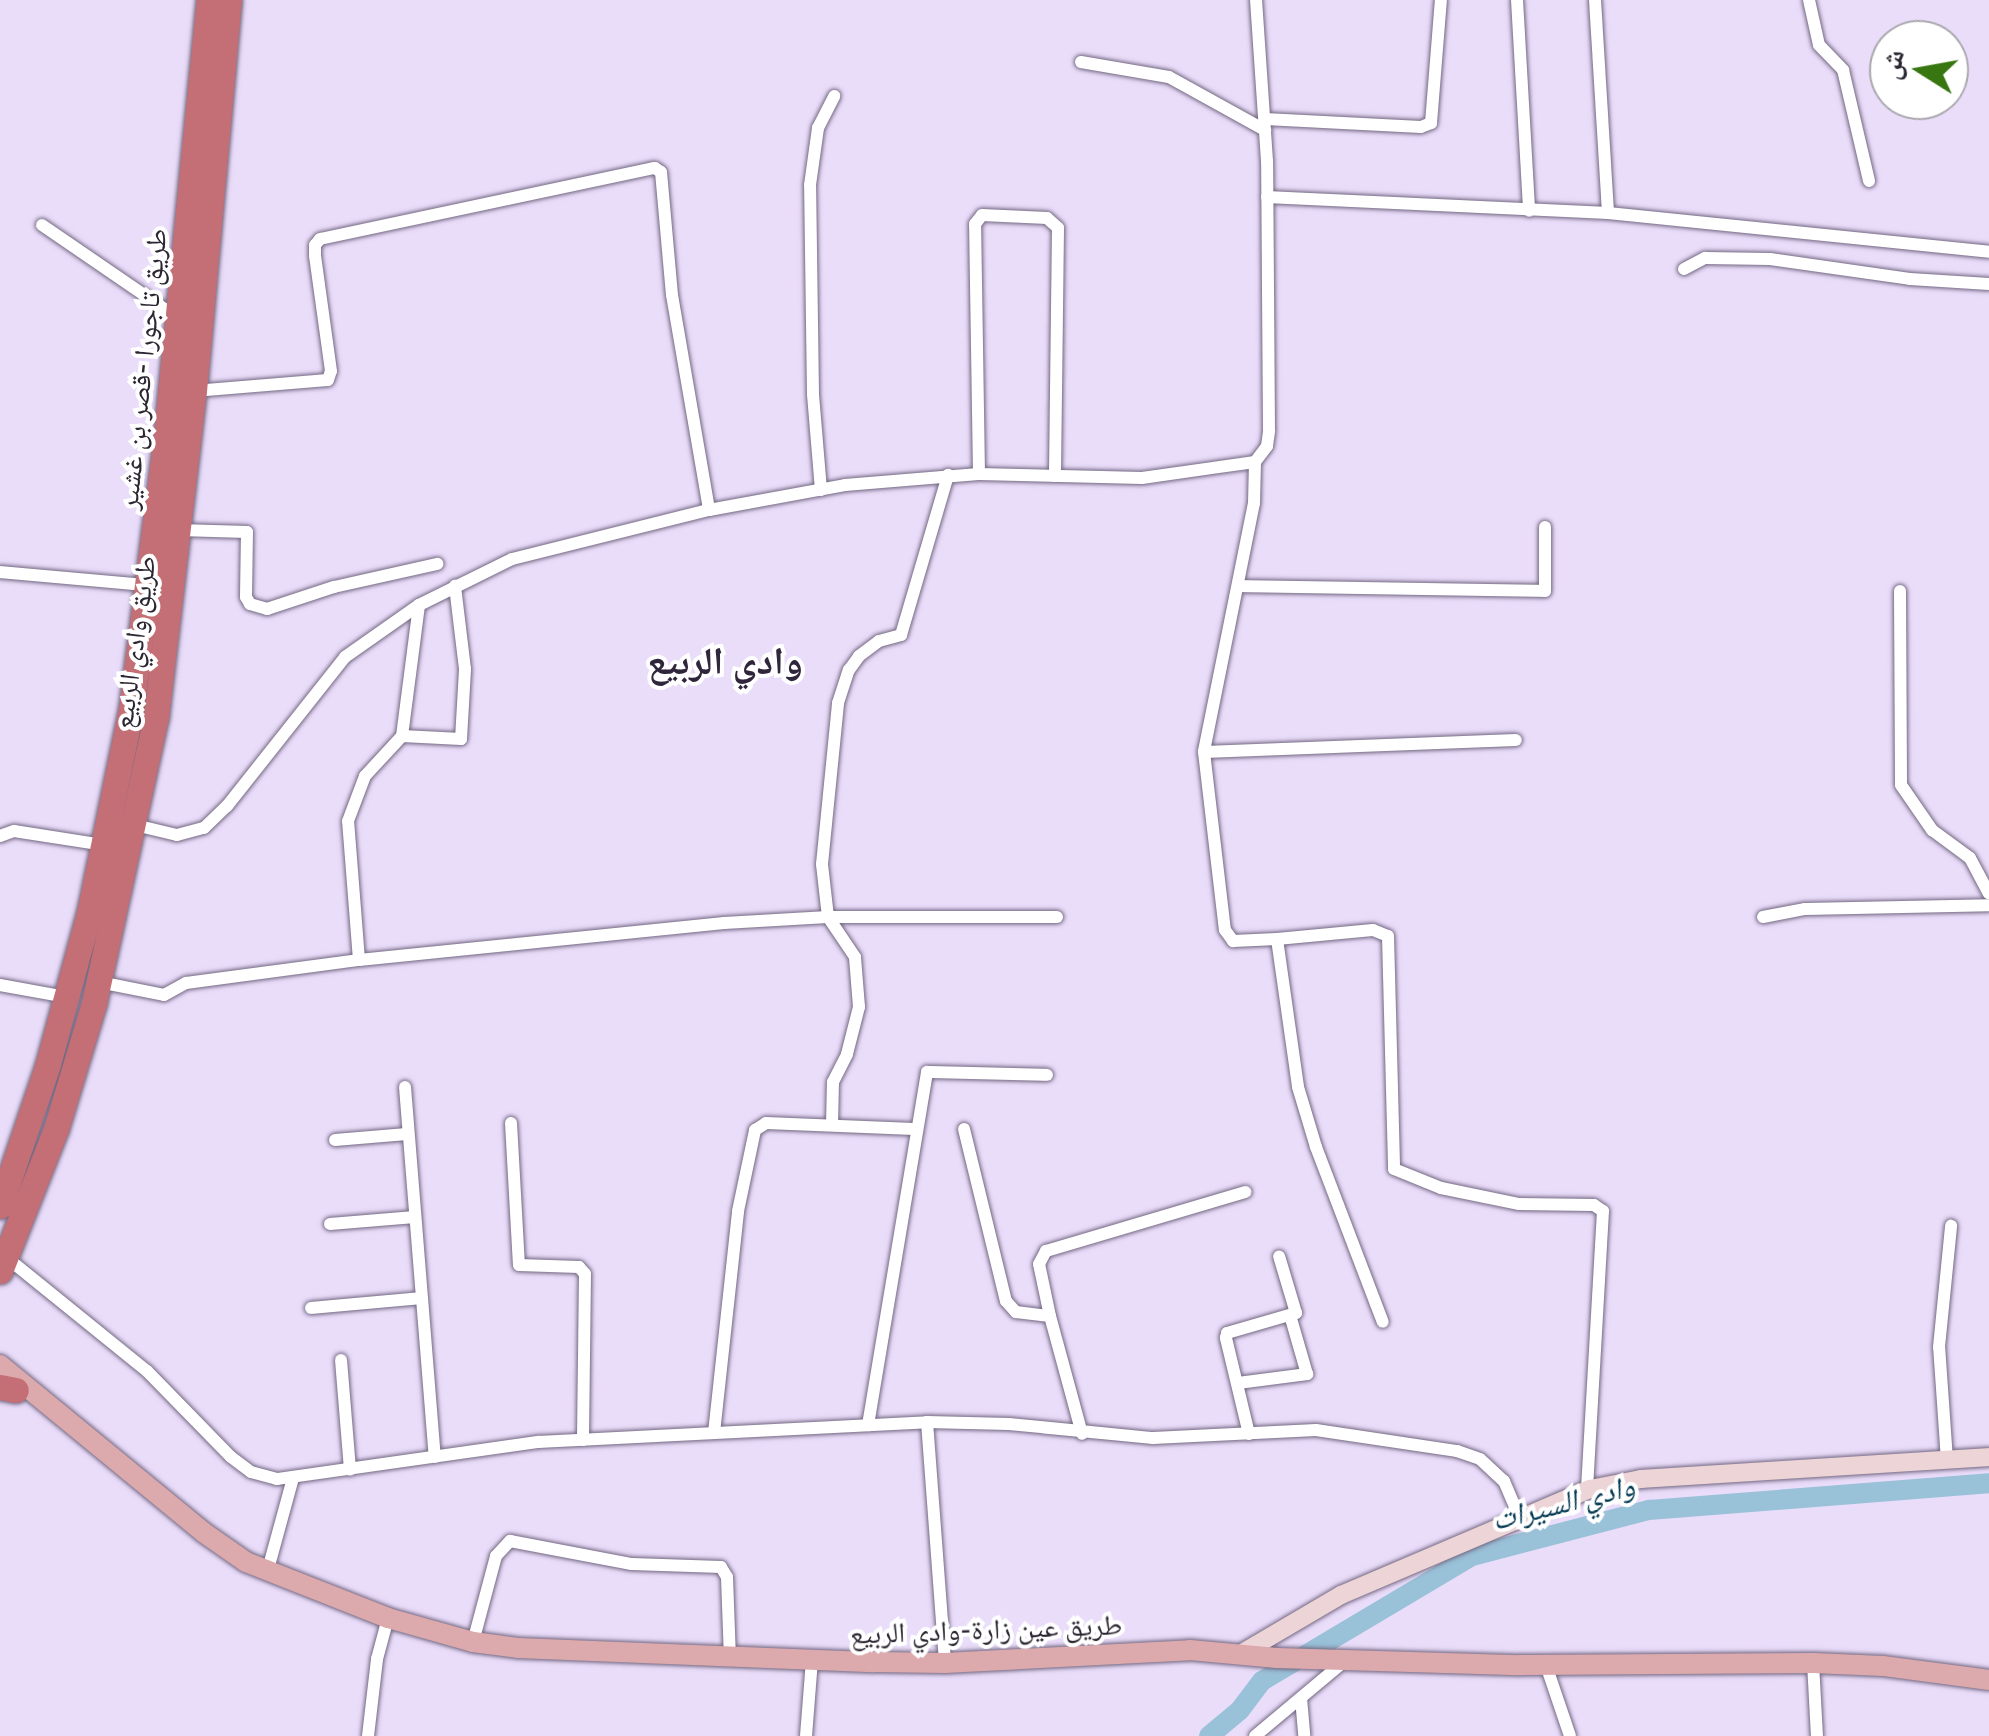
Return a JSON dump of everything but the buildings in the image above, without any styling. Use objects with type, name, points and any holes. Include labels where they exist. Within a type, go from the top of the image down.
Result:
[{"type":"highway","name":"طريق تاجورا -قصر بن غشير","points":[[0,1206],[30,1124],[106,846],[150,585],[209,0]]},
{"type":"highway","name":"طريق وادي الربيع","points":[[3,1264],[64,1104],[99,982],[135,825],[161,681],[194,391],[229,0]]},
{"type":"main road","points":[[0,1365],[50,1409]]},
{"type":"main road","points":[[5,1385],[50,1409]]},
{"type":"main road","name":"طريق عين زارة-وادي الربيع","points":[[50,1409],[204,1532],[267,1573],[388,1618],[473,1642],[518,1648],[730,1658],[945,1663],[1141,1651],[1546,1665],[1813,1663],[1883,1666],[1989,1680]]},
{"type":"main road","points":[[1244,1652],[1340,1594],[1519,1516],[1587,1491],[1641,1479],[1989,1457]]},
{"type":"street","points":[[1256,0],[1265,124],[1270,431],[1267,446],[1255,462],[1254,503],[1240,586],[1204,752],[1227,937],[1233,941],[1277,939],[1373,930],[1388,936],[1394,1169],[1456,1191],[1519,1204],[1594,1205],[1604,1211],[1587,1491]]},
{"type":"street","points":[[1081,62],[1168,77],[1265,124],[1422,126],[1430,123],[1441,0]]},
{"type":"street","points":[[1517,0],[1530,211]]},
{"type":"street","points":[[1595,0],[1608,213]]},
{"type":"street","points":[[1809,0],[1819,44],[1843,70],[1869,181]]},
{"type":"street","points":[[821,490],[813,394],[810,185],[818,128],[834,96]]},
{"type":"street","points":[[194,391],[328,380],[331,371],[315,256],[315,245],[320,239],[655,168],[661,172],[672,295],[709,510]]},
{"type":"street","points":[[1267,196],[1608,213],[1989,252]]},
{"type":"street","points":[[979,474],[975,224],[982,214],[1047,218],[1058,228],[1055,476]]},
{"type":"street","points":[[42,225],[178,318]]},
{"type":"street","points":[[1684,269],[1705,258],[1770,259],[1910,280],[1989,284]]},
{"type":"street","points":[[135,825],[177,835],[204,828],[226,806],[338,664],[419,605],[550,547],[709,510],[821,490],[948,475],[1154,477],[1255,462]]},
{"type":"street","points":[[832,1125],[833,1082],[848,1054],[859,989],[855,957],[828,917],[822,832],[838,703],[849,670],[859,656],[879,642],[901,635],[948,475]]},
{"type":"street","points":[[1240,586],[1544,591],[1544,527]]},
{"type":"street","points":[[178,530],[247,532],[246,598],[250,604],[267,609],[334,587],[437,564]]},
{"type":"street","points":[[0,572],[150,585]]},
{"type":"street","points":[[402,736],[461,739],[465,669],[456,586]]},
{"type":"street","points":[[1900,592],[1901,785],[1932,830],[1970,858],[1989,893]]},
{"type":"street","points":[[359,960],[348,821],[365,776],[402,736],[419,605]]},
{"type":"street","points":[[1204,752],[1516,740]]},
{"type":"street","points":[[0,836],[14,831],[106,846]]},
{"type":"street","points":[[1763,917],[1805,910],[1989,905]]},
{"type":"street","points":[[99,982],[164,996],[186,983],[359,960],[724,923],[828,917],[1058,918]]},
{"type":"street","points":[[1277,939],[1298,1087],[1383,1322]]},
{"type":"street","points":[[0,985],[67,997]]},
{"type":"street","points":[[868,1425],[926,1072],[1047,1075]]},
{"type":"street","points":[[405,1087],[435,1456]]},
{"type":"street","points":[[511,1123],[519,1265],[579,1266],[585,1274],[583,1440]]},
{"type":"street","points":[[714,1433],[736,1230],[755,1130],[766,1123],[914,1129]]},
{"type":"street","points":[[964,1129],[1010,1310],[1050,1316]]},
{"type":"street","points":[[334,1140],[407,1134]]},
{"type":"street","points":[[1082,1434],[1050,1316],[1040,1264],[1046,1251],[1245,1192]]},
{"type":"street","points":[[330,1224],[414,1218]]},
{"type":"street","points":[[1947,1460],[1939,1347],[1952,1226]]},
{"type":"street","points":[[1249,1434],[1227,1332],[1296,1312],[1279,1256]]},
{"type":"street","points":[[3,1264],[147,1371],[241,1464],[277,1480],[435,1456],[583,1440],[927,1422],[1008,1424],[1153,1438],[1316,1430],[1457,1451],[1480,1459],[1504,1481],[1519,1516]]},
{"type":"street","points":[[310,1308],[422,1298]]},
{"type":"street","points":[[1238,1383],[1306,1374],[1290,1315]]},
{"type":"street","points":[[341,1360],[350,1470]]},
{"type":"street","points":[[927,1422],[945,1663]]},
{"type":"street","points":[[267,1573],[292,1478]]},
{"type":"street","points":[[473,1642],[496,1556],[510,1541],[615,1562],[721,1567],[727,1577],[730,1658]]},
{"type":"street","points":[[368,1736],[377,1659],[388,1618]]},
{"type":"street","points":[[806,1736],[812,1660]]},
{"type":"street","points":[[1254,1736],[1346,1660]]},
{"type":"street","points":[[1813,1663],[1817,1736]]},
{"type":"street","points":[[1546,1665],[1570,1736]]},
{"type":"street","points":[[1300,1698],[1304,1736]]},
{"type":"waterway","name":"وادي السيرات","points":[[1209,1736],[1240,1710],[1262,1681],[1472,1556],[1649,1510],[1989,1483]]},
{"type":"district","name":"وادي الربيع","points":[[725,660]]}]
